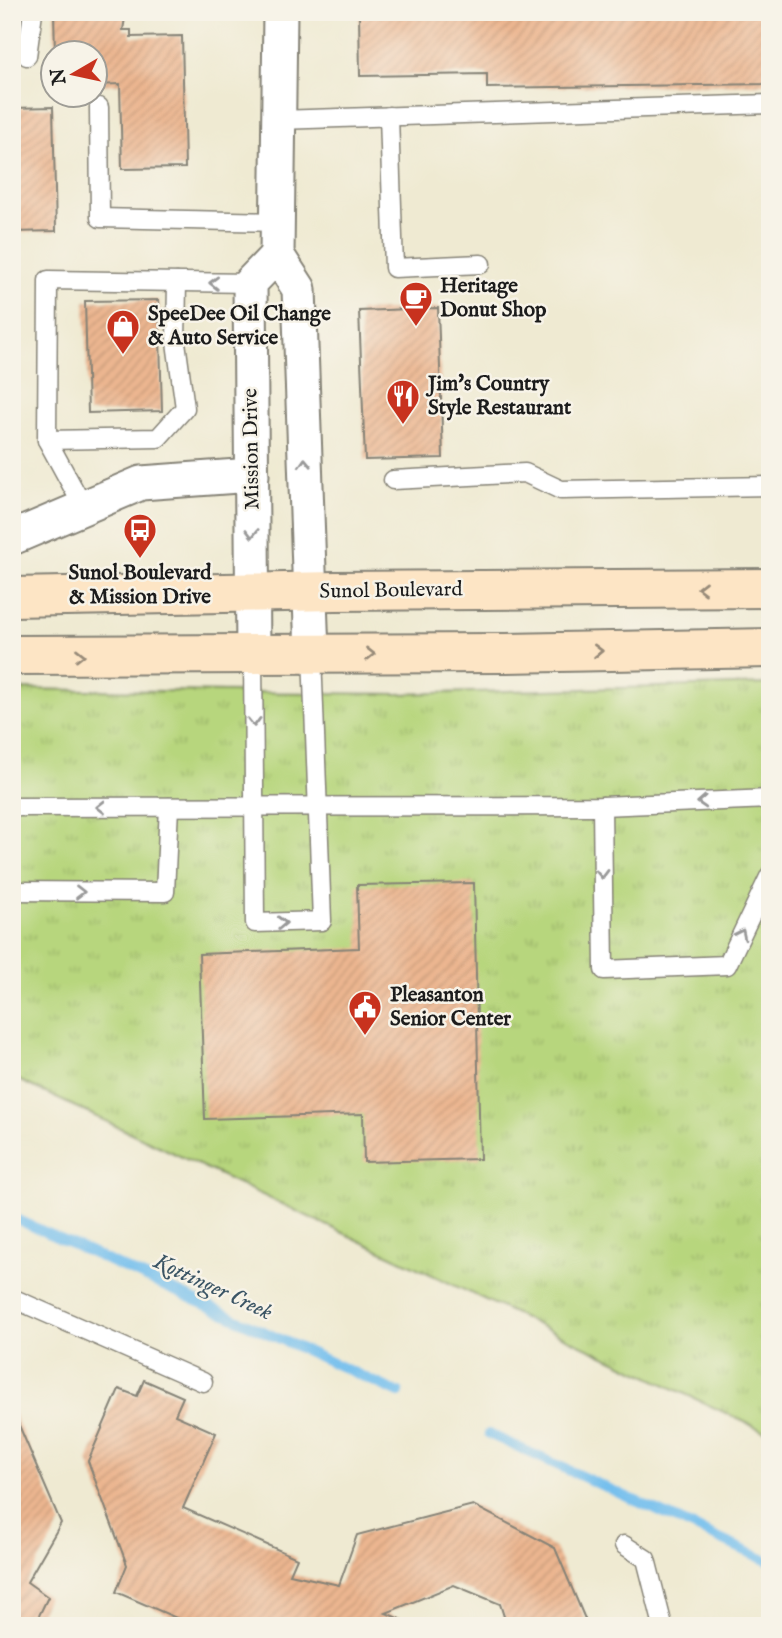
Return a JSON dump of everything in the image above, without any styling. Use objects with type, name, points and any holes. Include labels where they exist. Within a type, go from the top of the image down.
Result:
[{"type":"main road","name":"Sunol Boulevard","points":[[12,597],[770,588]]},
{"type":"main road","points":[[12,655],[770,648]]},
{"type":"street","points":[[280,12],[277,255],[299,289],[312,654]]},
{"type":"street","points":[[250,284],[277,255]]},
{"type":"street","name":"Mission Drive","points":[[250,284],[253,654]]},
{"type":"street","points":[[12,538],[141,483],[252,475]]},
{"type":"lane","points":[[27,56],[33,12]]},
{"type":"lane","points":[[278,120],[770,104]]},
{"type":"lane","points":[[99,108],[100,218],[277,222]]},
{"type":"lane","points":[[388,116],[394,268],[481,264]]},
{"type":"lane","points":[[84,508],[47,440],[48,280],[250,284]]},
{"type":"lane","points":[[47,440],[159,438],[185,408],[176,342],[177,282]]},
{"type":"lane","points":[[393,480],[525,473],[561,490],[770,486]]},
{"type":"lane","points":[[253,654],[255,923],[322,921],[312,654]]},
{"type":"lane","points":[[12,807],[601,806],[770,799]]},
{"type":"lane","points":[[601,806],[604,970],[727,965],[770,875]]},
{"type":"lane","points":[[12,891],[164,892],[170,807]]},
{"type":"lane","points":[[12,1298],[203,1382]]},
{"type":"lane","points":[[624,1545],[646,1559],[663,1626]]},
{"type":"green space","points":[[770,684],[770,1434],[12,1077],[12,689],[398,694]]},
{"type":"building","points":[[54,12],[126,12],[123,30],[131,30],[131,37],[182,36],[185,168],[122,169],[120,84],[108,84],[108,38],[55,38]]},
{"type":"building","points":[[359,12],[770,12],[770,84],[487,88],[487,74],[360,76]]},
{"type":"building","points":[[12,108],[53,108],[56,231],[12,232]]},
{"type":"building","name":"SpeeDee Oil Change & Auto Service","points":[[159,300],[162,411],[88,413],[85,301]]},
{"type":"building","points":[[438,308],[443,458],[365,460],[359,311]]},
{"type":"building","points":[[474,883],[480,1159],[364,1162],[363,1114],[205,1119],[199,954],[359,948],[357,885]]},
{"type":"building","points":[[144,1380],[183,1397],[175,1415],[216,1433],[183,1508],[297,1558],[290,1574],[339,1585],[357,1535],[473,1505],[555,1548],[588,1626],[507,1626],[500,1604],[454,1585],[386,1613],[416,1626],[195,1626],[116,1592],[127,1565],[88,1461],[119,1389],[137,1396]]},
{"type":"building","points":[[12,1409],[61,1523],[27,1582],[48,1597],[34,1626],[12,1626]]},
{"type":"waterway","name":"Kottinger Creek","points":[[12,1217],[399,1393]]},
{"type":"waterway","name":"Kottinger Creek","points":[[489,1434],[770,1562]]},
{"type":"place","name":"Heritage Donut Shop","points":[[416,328]]},
{"type":"place","name":"SpeeDee Oil Change & Auto Service","points":[[123,356]]},
{"type":"place","name":"Jim's Country Style Restaurant","points":[[403,426]]},
{"type":"place","name":"Sunol Boulevard & Mission Drive","points":[[140,560]]},
{"type":"place","name":"Pleasanton Senior Center","points":[[365,1037]]}]
